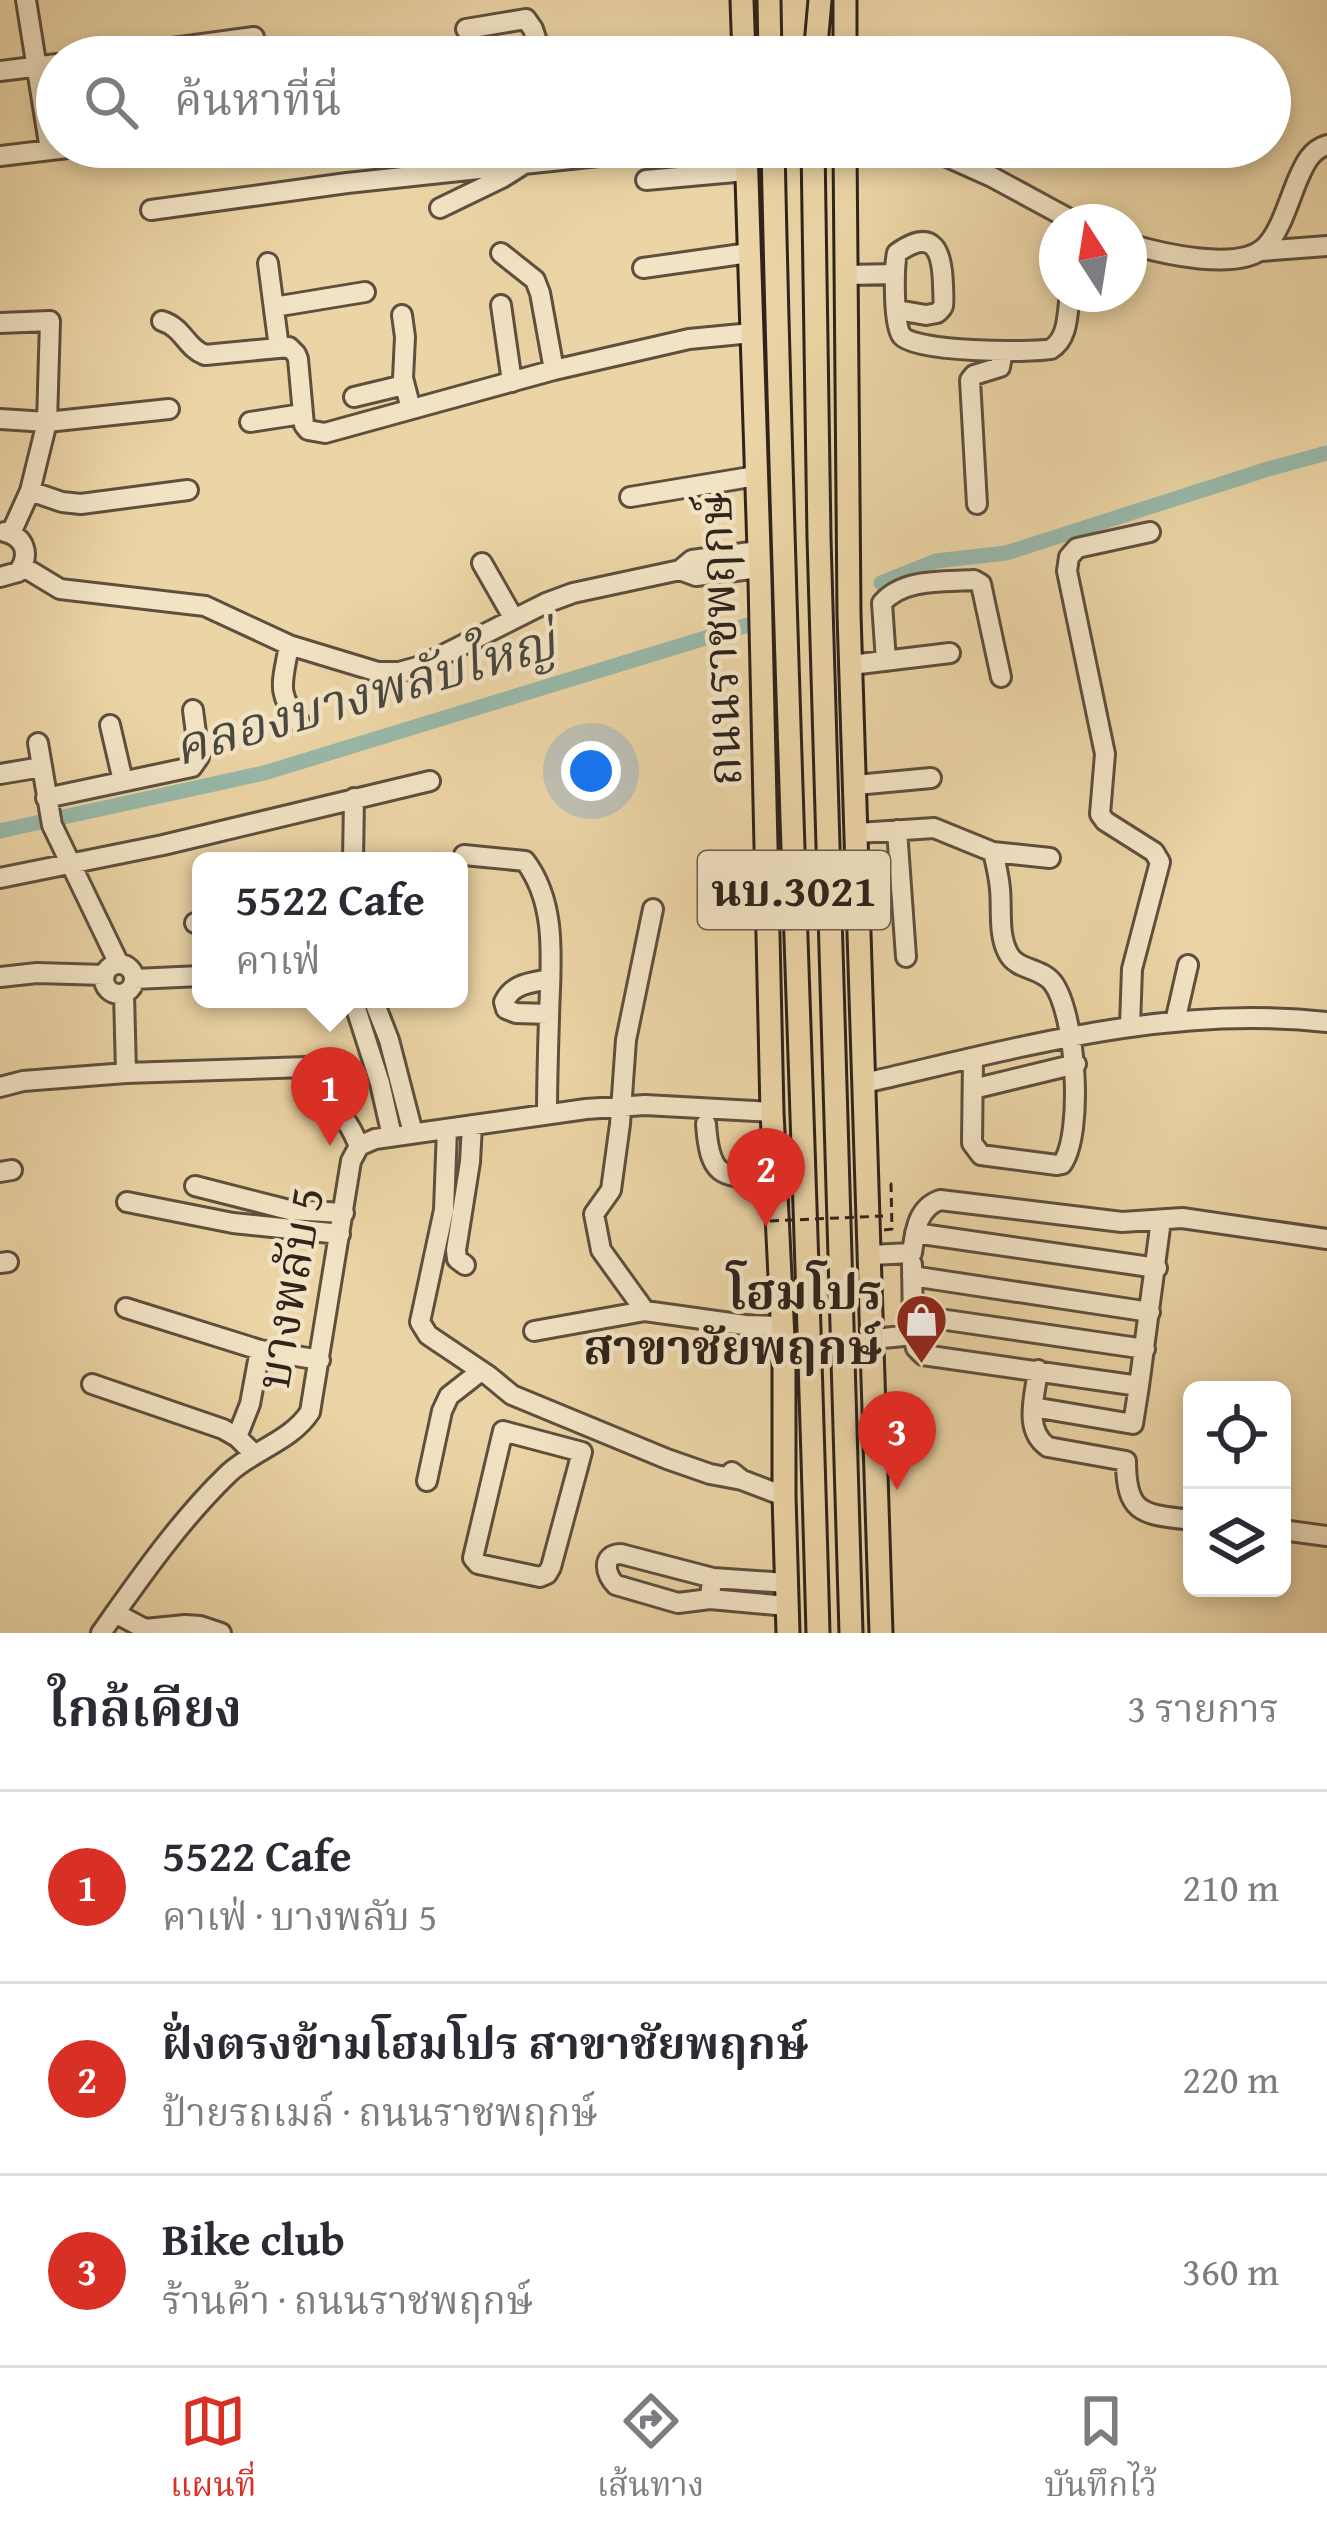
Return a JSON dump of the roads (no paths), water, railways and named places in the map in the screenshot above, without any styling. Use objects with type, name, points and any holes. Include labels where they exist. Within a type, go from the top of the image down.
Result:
[{"type":"main road","points":[[742,0],[743,36]]},
{"type":"main road","points":[[769,0],[770,36]]},
{"type":"main road","points":[[807,0],[811,36]]},
{"type":"main road","points":[[816,36],[820,0]]},
{"type":"main road","points":[[845,0],[845,36]]},
{"type":"main road","name":"ถนนราชพฤกษ์","points":[[774,168],[818,1633]]},
{"type":"main road","name":"นบ.3021","points":[[813,168],[851,1633]]},
{"type":"main road","name":"นบ.3021","points":[[845,168],[851,672],[881,1633]]},
{"type":"main road","name":"ถนนราชพฤกษ์","points":[[746,171],[772,1112],[784,1359],[788,1633]]},
{"type":"main road","points":[[820,538],[851,672]]},
{"type":"main road","points":[[759,567],[786,682]]},
{"type":"main road","points":[[784,1359],[790,1314],[791,1202],[804,1166]]},
{"type":"street","points":[[26,0],[38,36]]},
{"type":"street","points":[[466,29],[526,19],[535,36]]},
{"type":"street","points":[[0,71],[36,66]]},
{"type":"street","points":[[1263,248],[1280,222],[1304,165],[1313,152],[1327,145]]},
{"type":"street","points":[[0,156],[36,152]]},
{"type":"street","points":[[151,210],[480,168]]},
{"type":"street","points":[[440,208],[517,168]]},
{"type":"street","points":[[972,168],[1042,204]]},
{"type":"street","points":[[646,180],[746,171]]},
{"type":"street","points":[[897,310],[926,315],[942,309],[945,302],[942,261],[929,242],[918,241],[897,253],[895,274],[897,310],[901,336],[911,342],[1039,351],[1058,345],[1067,312]]},
{"type":"street","points":[[1147,248],[1213,259],[1242,257],[1263,248],[1327,246]]},
{"type":"street","points":[[501,253],[535,280],[554,370]]},
{"type":"street","points":[[643,268],[749,253]]},
{"type":"street","points":[[268,263],[279,348]]},
{"type":"street","points":[[846,274],[895,274]]},
{"type":"street","points":[[274,307],[365,292]]},
{"type":"street","points":[[500,304],[512,382]]},
{"type":"street","points":[[402,315],[404,385],[411,410]]},
{"type":"street","points":[[0,323],[50,321],[47,422],[30,491],[6,532],[23,544],[25,559],[11,576],[0,577]]},
{"type":"street","points":[[162,321],[174,325],[195,351],[205,355],[289,347],[296,354],[308,430],[325,433],[554,370],[689,339],[752,333]]},
{"type":"street","points":[[977,504],[970,380],[1000,367],[1003,350]]},
{"type":"street","points":[[354,397],[404,385]]},
{"type":"street","points":[[0,419],[47,422],[169,410]]},
{"type":"street","points":[[250,422],[302,414]]},
{"type":"street","points":[[630,497],[756,476]]},
{"type":"street","points":[[30,491],[81,504],[188,490]]},
{"type":"street","points":[[1130,1025],[1132,969],[1160,862],[1154,852],[1100,814],[1105,754],[1067,571],[1069,557],[1077,548],[1150,532]]},
{"type":"street","points":[[482,563],[514,619]]},
{"type":"street","points":[[22,566],[60,589],[205,606],[289,645],[378,672],[398,673],[573,592],[680,570],[696,576],[759,567]]},
{"type":"street","points":[[886,661],[882,603],[890,594],[908,586],[974,580],[981,584],[1001,677]]},
{"type":"street","points":[[289,645],[283,694],[285,705],[300,723]]},
{"type":"street","points":[[851,672],[886,661],[950,653]]},
{"type":"street","points":[[46,798],[192,767],[199,758],[193,710]]},
{"type":"street","points":[[110,724],[123,781]]},
{"type":"street","points":[[38,743],[52,825],[73,863],[120,978],[126,1073]]},
{"type":"street","points":[[0,774],[42,766]]},
{"type":"street","points":[[856,785],[932,778]]},
{"type":"street","points":[[0,878],[430,782]]},
{"type":"street","points":[[353,852],[354,798]]},
{"type":"street","points":[[858,833],[934,828],[993,852],[1050,858]]},
{"type":"street","points":[[897,830],[906,957]]},
{"type":"street","points":[[973,1058],[972,1143],[976,1152],[1057,1166],[1066,1160],[1076,1064],[1071,1037],[1051,981],[1010,958],[1003,940],[993,852]]},
{"type":"street","points":[[468,855],[521,860],[532,870],[548,921],[547,1114]]},
{"type":"street","points":[[710,864],[767,866]]},
{"type":"street","points":[[645,1311],[601,1250],[594,1214],[611,1190],[626,1040],[653,909]]},
{"type":"street","points":[[1175,1022],[1187,964]]},
{"type":"street","points":[[0,977],[38,973],[192,976]]},
{"type":"street","points":[[549,1014],[516,1013],[506,1009],[504,1001],[509,991],[550,979]]},
{"type":"street","points":[[356,1008],[392,1136]]},
{"type":"street","points":[[376,1008],[413,1132]]},
{"type":"street","points":[[865,1083],[1130,1025],[1206,1017],[1327,1022]]},
{"type":"street","points":[[374,1067],[393,1059]]},
{"type":"street","points":[[973,1089],[1076,1064]]},
{"type":"street","points":[[0,1087],[126,1073],[336,1066]]},
{"type":"street","name":"บางพลับ 5","points":[[101,1633],[224,1478],[307,1418],[351,1161],[359,1147],[413,1132],[621,1106],[772,1112]]},
{"type":"street","points":[[328,1112],[347,1120],[359,1147]]},
{"type":"street","points":[[706,1124],[708,1149],[721,1173],[775,1178]]},
{"type":"street","points":[[465,1265],[457,1259],[456,1250],[472,1125]]},
{"type":"street","points":[[448,1129],[444,1210],[420,1322],[428,1335],[510,1387],[784,1496]]},
{"type":"street","points":[[195,1186],[342,1224]]},
{"type":"street","points":[[1139,1386],[923,1355],[913,1335],[912,1276],[923,1211],[940,1200],[1122,1222],[1182,1217],[1327,1239]]},
{"type":"street","points":[[127,1202],[233,1223],[342,1224]]},
{"type":"street","points":[[1161,1220],[1126,1462],[1129,1494],[1138,1509],[1183,1519]]},
{"type":"street","points":[[871,1255],[914,1243],[1157,1268]]},
{"type":"street","points":[[912,1276],[1150,1312]]},
{"type":"street","points":[[126,1308],[260,1350],[320,1360]]},
{"type":"street","points":[[534,1331],[645,1311],[782,1327]]},
{"type":"street","points":[[912,1315],[1145,1349]]},
{"type":"street","points":[[873,1339],[913,1335]]},
{"type":"street","points":[[237,1437],[250,1404],[260,1350]]},
{"type":"street","points":[[1038,1370],[1034,1407],[1040,1442],[1126,1462]]},
{"type":"street","points":[[427,1481],[449,1396],[481,1371]]},
{"type":"street","points":[[92,1384],[224,1430],[254,1454]]},
{"type":"street","points":[[510,1387],[473,1552],[478,1564],[540,1577],[547,1574],[588,1421]]},
{"type":"street","points":[[1034,1407],[1133,1424]]},
{"type":"street","points":[[503,1431],[581,1452]]},
{"type":"street","points":[[1291,1531],[1327,1536]]},
{"type":"street","points":[[615,1554],[787,1595],[665,1600],[616,1585],[606,1570],[608,1559],[615,1554]]},
{"type":"street","points":[[710,1599],[713,1577]]},
{"type":"street","points":[[115,1613],[145,1629],[185,1625],[221,1633]]},
{"type":"waterway","name":"คลองบางพลับใหญ่","points":[[881,583],[936,561],[1006,553],[1327,453]]},
{"type":"waterway","name":"คลองบางพลับใหญ่","points":[[0,831],[264,773],[748,625]]},
{"type":"place","name":"5522 Cafe","points":[[330,1146]]},
{"type":"place","name":"ฝั่งตรงข้ามโฮมโปร สาขาชัยพฤกษ์","points":[[766,1227]]},
{"type":"place","name":"โฮมโปร สาขาชัยพฤกษ์","points":[[921,1366]]},
{"type":"place","name":"Bike club","points":[[897,1490]]}]
